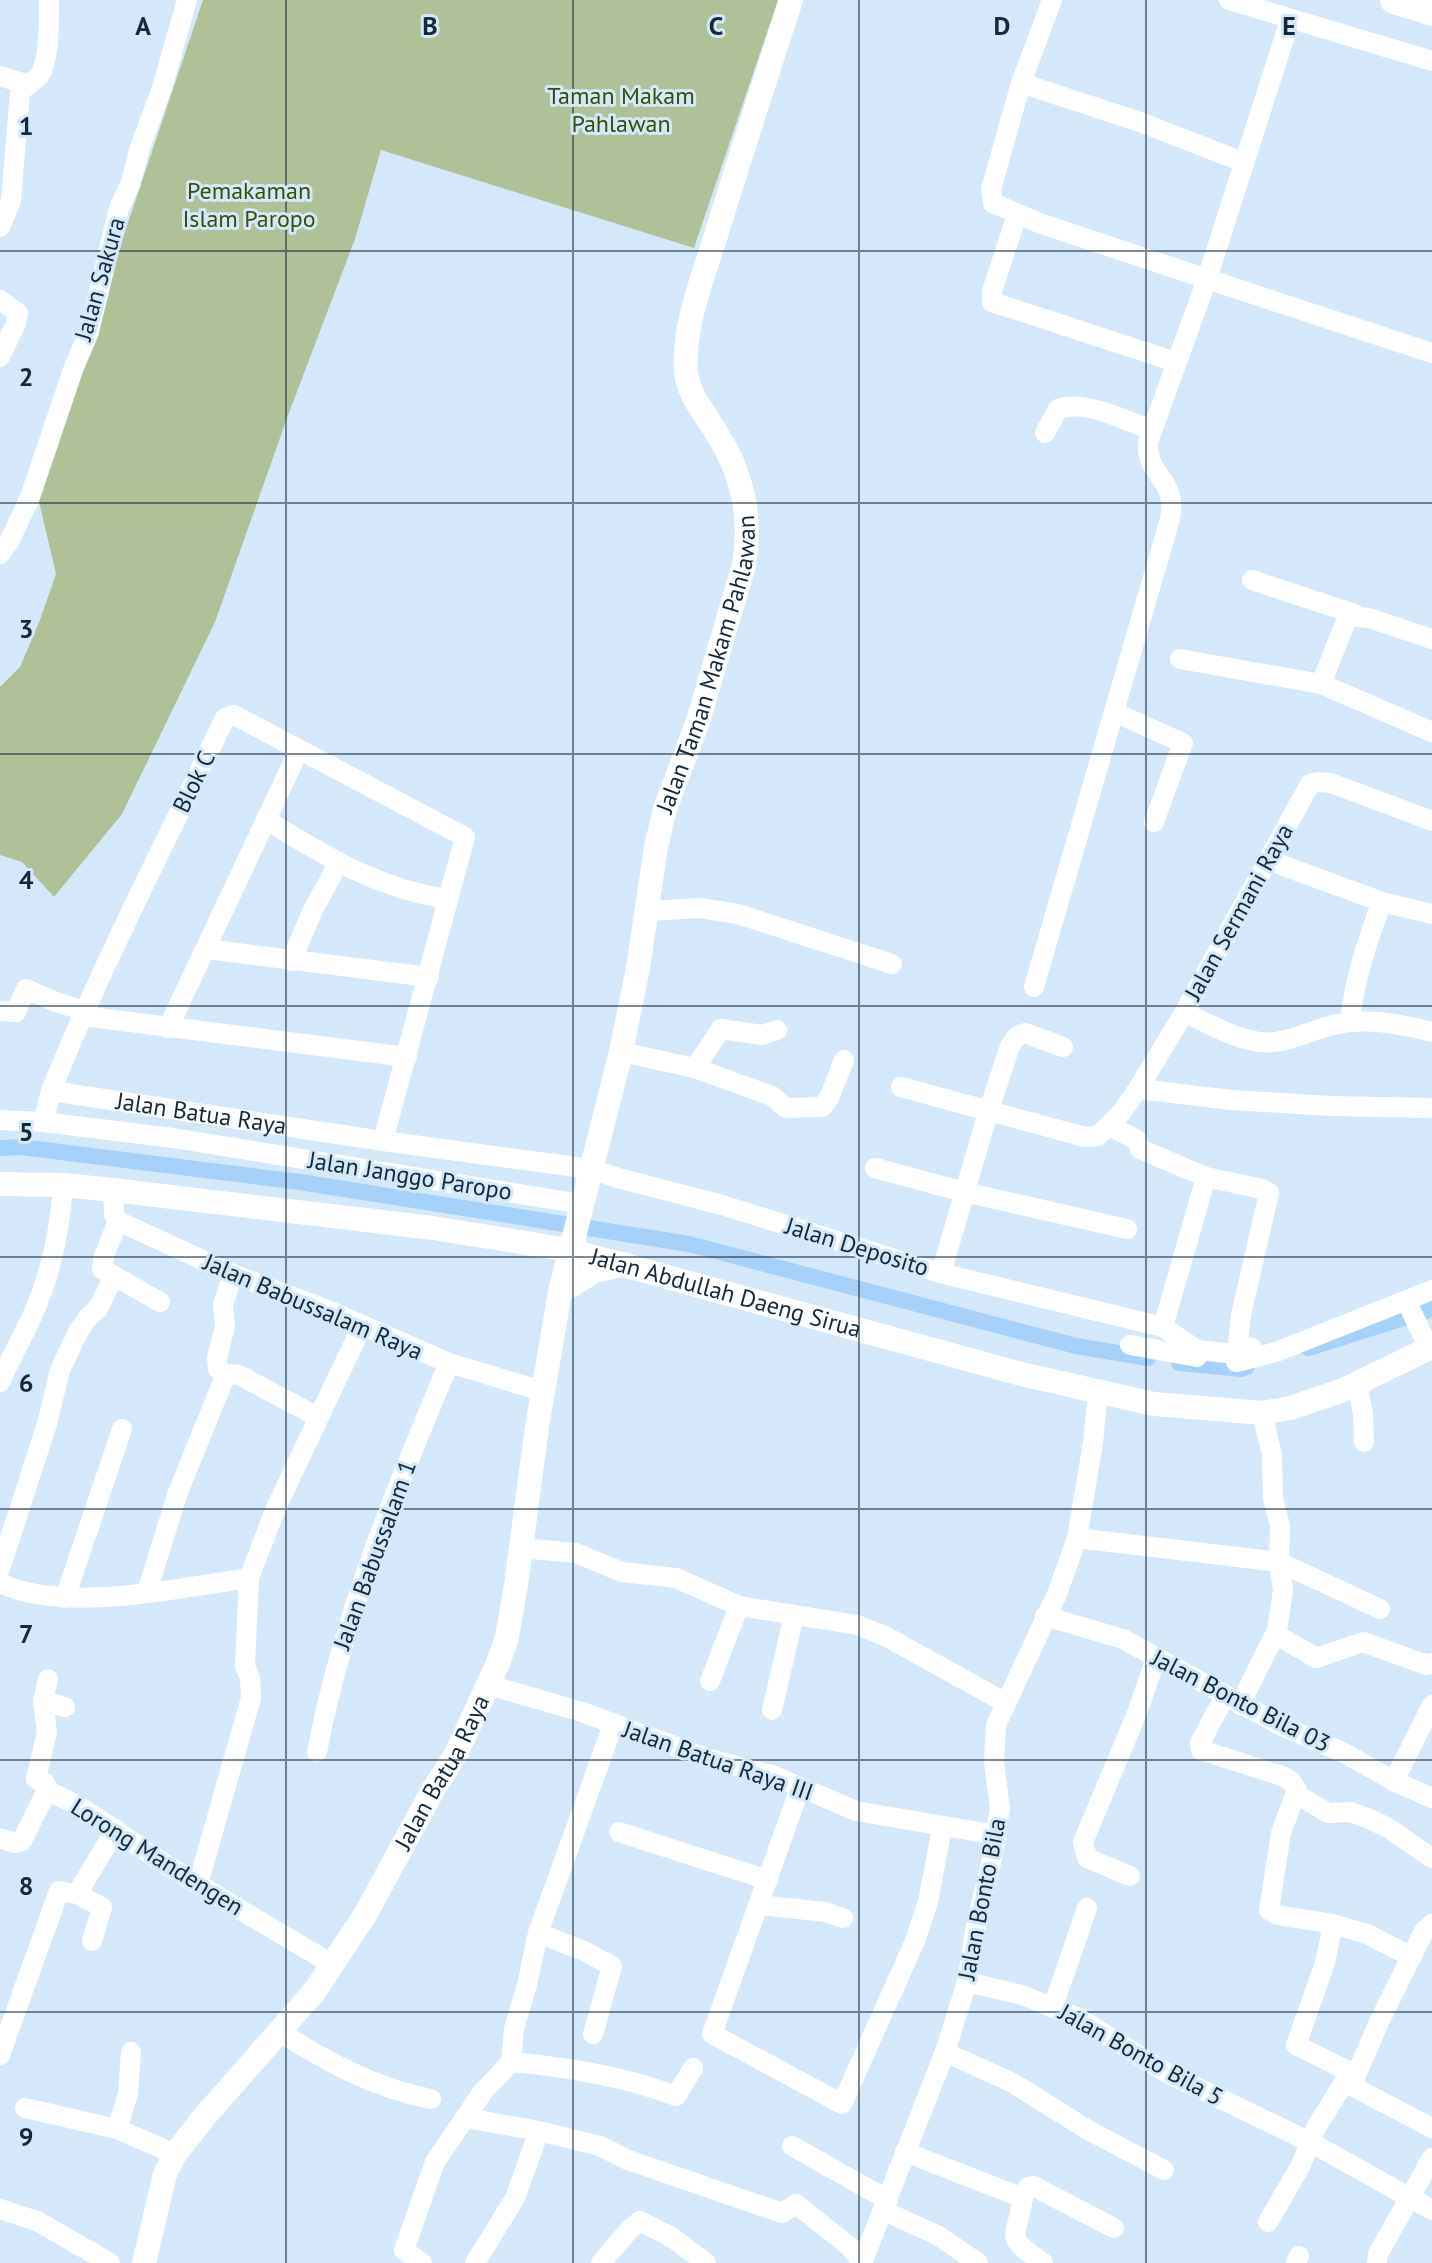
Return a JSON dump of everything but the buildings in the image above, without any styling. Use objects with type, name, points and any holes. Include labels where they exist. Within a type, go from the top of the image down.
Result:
[{"type":"highway","points":[[1394,0],[1432,12]]},
{"type":"main road","name":"Jalan Taman Makam Pahlawan","points":[[581,1207],[621,1052],[665,809],[698,721],[744,565],[748,539],[745,498],[731,457],[689,388],[687,348],[702,283],[791,0]]},
{"type":"main road","name":"Jalan Abdullah Daeng Sirua","points":[[0,1184],[113,1190],[570,1246],[904,1343],[1154,1404],[1262,1413],[1321,1400],[1429,1345]]},
{"type":"main road","name":"Jalan Batua Raya","points":[[144,2263],[165,2174],[175,2154],[314,1992],[365,1915],[456,1754],[489,1685],[507,1637],[542,1391],[560,1292],[581,1207]]},
{"type":"main road","points":[[560,1292],[595,1271],[628,1264]]},
{"type":"street","points":[[1,221],[12,189],[19,99],[26,84],[37,78],[46,61],[49,0]]},
{"type":"street","name":"Jalan Sakura","points":[[0,554],[30,497],[89,332],[119,208],[130,185],[140,147],[162,88],[187,0]]},
{"type":"street","points":[[1052,0],[1021,83],[990,196],[993,203],[1017,215],[1432,353]]},
{"type":"street","points":[[1229,0],[1432,61]]},
{"type":"street","points":[[1034,987],[1172,507],[1169,488],[1149,458],[1148,442],[1207,279],[1290,20]]},
{"type":"street","points":[[0,76],[26,84]]},
{"type":"street","points":[[1021,83],[1140,122],[1243,162]]},
{"type":"street","points":[[1017,215],[992,291],[992,302],[1176,362]]},
{"type":"street","points":[[0,300],[18,313],[0,357]]},
{"type":"street","points":[[1045,433],[1058,409],[1067,406],[1082,407],[1152,430]]},
{"type":"street","points":[[1252,580],[1350,616],[1390,623],[1432,639]]},
{"type":"street","points":[[1321,684],[1350,616]]},
{"type":"street","points":[[1180,659],[1321,684],[1432,732]]},
{"type":"street","points":[[1114,712],[1183,743],[1154,822]]},
{"type":"street","name":"Blok C","points":[[51,1091],[139,892],[225,718],[234,715],[465,837],[447,899]]},
{"type":"street","points":[[168,1028],[299,750]]},
{"type":"street","name":"Jalan Sermani Raya","points":[[988,1113],[1089,1138],[1098,1136],[1110,1126],[1138,1089],[1184,1013],[1297,806],[1314,782],[1331,783],[1432,821]]},
{"type":"street","points":[[266,820],[338,864],[405,891],[447,899],[429,977],[383,1141]]},
{"type":"street","points":[[1268,860],[1382,902],[1432,914]]},
{"type":"street","points":[[291,961],[313,910],[338,864]]},
{"type":"street","points":[[1350,1022],[1360,969],[1382,902]]},
{"type":"street","points":[[648,911],[700,908],[738,914],[892,964]]},
{"type":"street","points":[[206,949],[429,977]]},
{"type":"street","points":[[0,1011],[16,1012],[26,989],[84,1013],[168,1028],[407,1057]]},
{"type":"street","points":[[1184,1013],[1258,1042],[1285,1041],[1327,1026],[1350,1022],[1394,1024],[1432,1032]]},
{"type":"street","points":[[695,1068],[721,1029],[762,1035],[777,1030]]},
{"type":"street","points":[[941,1273],[988,1113],[1007,1055],[1017,1036],[1025,1033],[1063,1047]]},
{"type":"street","points":[[621,1052],[695,1068],[772,1096],[786,1108],[822,1107],[829,1098],[844,1060]]},
{"type":"street","points":[[901,1087],[988,1113]]},
{"type":"street","points":[[1138,1089],[1232,1100],[1432,1108]]},
{"type":"street","points":[[43,1122],[51,1091]]},
{"type":"street","name":"Jalan Batua Raya","points":[[51,1091],[591,1169]]},
{"type":"street","name":"Jalan Janggo Paropo","points":[[0,1120],[43,1122],[245,1149],[581,1207]]},
{"type":"street","points":[[1110,1126],[1137,1140],[1140,1149],[1206,1177],[1269,1193],[1241,1315],[1241,1354]]},
{"type":"street","points":[[875,1168],[1127,1229]]},
{"type":"street","name":"Jalan Deposito","points":[[591,1169],[722,1205],[941,1273],[1158,1327]]},
{"type":"street","points":[[1206,1177],[1158,1327],[1138,1348],[1241,1354],[1276,1352],[1410,1307],[1432,1290]]},
{"type":"street","points":[[0,1382],[34,1314],[54,1256],[63,1185]]},
{"type":"street","points":[[113,1190],[114,1214],[118,1221],[101,1264],[113,1278],[160,1302]]},
{"type":"street","name":"Jalan Babussalam Raya","points":[[118,1221],[233,1274],[330,1311],[449,1363],[542,1391]]},
{"type":"street","points":[[233,1274],[223,1305],[225,1329],[218,1369],[226,1374],[235,1373],[318,1417]]},
{"type":"street","points":[[0,1569],[47,1424],[60,1370],[78,1332],[98,1309],[113,1278]]},
{"type":"street","points":[[1410,1307],[1429,1345]]},
{"type":"street","points":[[198,1884],[251,1698],[250,1678],[245,1666],[249,1578],[264,1533],[362,1326]]},
{"type":"street","points":[[1158,1327],[1197,1350],[1241,1354]]},
{"type":"street","name":"Jalan Babussalam 1","points":[[317,1752],[332,1678],[366,1567],[449,1363]]},
{"type":"street","points":[[147,1592],[178,1492],[226,1374]]},
{"type":"street","points":[[1357,1384],[1364,1442]]},
{"type":"street","name":"Jalan Bonto Bila","points":[[862,2263],[945,2052],[967,1982],[976,1925],[997,1835],[1000,1802],[994,1762],[996,1725],[1057,1594],[1077,1538],[1093,1443],[1098,1391]]},
{"type":"street","points":[[1262,1413],[1272,1455],[1273,1498],[1280,1526],[1279,1562],[1283,1590],[1275,1634],[1200,1743],[1201,1750],[1282,1776],[1291,1781],[1297,1790],[1281,1833],[1268,1908],[1278,1915],[1333,1924],[1367,1934],[1412,1957]]},
{"type":"street","points":[[65,1598],[122,1429]]},
{"type":"street","points":[[1077,1538],[1279,1562],[1380,1609]]},
{"type":"street","points":[[521,1548],[576,1553],[628,1573],[676,1578],[739,1606],[857,1625],[874,1631],[1006,1703]]},
{"type":"street","points":[[0,1583],[31,1593],[65,1598],[147,1592],[249,1578]]},
{"type":"street","points":[[710,1681],[739,1606]]},
{"type":"street","points":[[772,1710],[794,1615]]},
{"type":"street","name":"Jalan Bonto Bila 03","points":[[1045,1616],[1123,1639],[1232,1700],[1432,1798]]},
{"type":"street","points":[[1275,1634],[1316,1658],[1363,1642],[1431,1665]]},
{"type":"street","points":[[1130,1876],[1087,1858],[1083,1842],[1137,1713],[1156,1658]]},
{"type":"street","points":[[48,1679],[43,1701],[47,1732],[36,1779],[45,1783],[50,1792]]},
{"type":"street","name":"Jalan Batua Raya III","points":[[489,1685],[582,1712],[709,1759],[772,1775],[856,1811],[997,1835]]},
{"type":"street","points":[[43,1701],[65,1707]]},
{"type":"street","points":[[1394,1781],[1432,1705]]},
{"type":"street","points":[[422,2263],[404,2250],[435,2162],[489,2085],[511,2062],[514,2029],[538,1933],[613,1725]]},
{"type":"street","points":[[800,1788],[712,2034],[842,2104],[915,1941],[928,1902],[942,1828]]},
{"type":"street","name":"Lorong Mandengen","points":[[0,1838],[15,1843],[22,1841],[44,1796],[50,1792],[116,1829],[198,1884],[332,1964]]},
{"type":"street","points":[[1296,1794],[1328,1813],[1350,1812],[1370,1819],[1432,1858]]},
{"type":"street","points":[[77,1894],[116,1829]]},
{"type":"street","points":[[619,1832],[768,1880]]},
{"type":"street","points":[[2,2047],[57,1895],[63,1890],[103,1908],[92,1941]]},
{"type":"street","points":[[759,1905],[825,1912],[843,1918]]},
{"type":"street","points":[[1053,2007],[1087,1908]]},
{"type":"street","points":[[1333,1924],[1325,1963],[1296,2043],[1432,2128]]},
{"type":"street","points":[[1268,2222],[1342,2084],[1354,2080],[1424,1931],[1432,1924]]},
{"type":"street","points":[[538,1933],[598,1957],[612,1966],[593,2034]]},
{"type":"street","name":"Jalan Bonto Bila 5","points":[[967,1982],[1022,1995],[1079,2018],[1167,2073],[1310,2142],[1432,2210]]},
{"type":"street","points":[[279,2032],[328,2062],[362,2078],[395,2091],[431,2099]]},
{"type":"street","points":[[117,2129],[128,2094],[131,2052]]},
{"type":"street","points":[[945,2052],[1013,2083],[1088,2130],[1164,2170]]},
{"type":"street","points":[[511,2062],[618,2077],[676,2096],[693,2068]]},
{"type":"street","points":[[25,2108],[117,2129],[175,2154]]},
{"type":"street","points":[[466,2118],[600,2146],[628,2160],[782,2213],[796,2204],[849,2246],[862,2263]]},
{"type":"street","points":[[475,2263],[515,2198],[539,2131]]},
{"type":"street","points":[[792,2146],[978,2263]]},
{"type":"street","points":[[905,2152],[1023,2198]]},
{"type":"street","points":[[1377,2263],[1378,2254],[1432,2158]]},
{"type":"street","points":[[1043,2263],[1017,2245],[1014,2235],[1028,2187],[1033,2186],[1114,2228]]},
{"type":"street","points":[[0,2209],[37,2221],[110,2263]]},
{"type":"street","points":[[601,2263],[640,2221],[673,2238],[697,2261]]},
{"type":"green space","name":"Pemakaman Islam Paropo","points":[[203,0],[778,0],[694,248],[381,150],[355,239],[287,418],[215,622],[122,814],[54,897],[22,862],[0,855],[0,687],[20,667],[56,574],[37,493]]},
{"type":"waterway","points":[[0,1148],[21,1147],[300,1182],[689,1244],[1076,1346],[1148,1358]]},
{"type":"waterway","points":[[1308,1348],[1432,1309]]},
{"type":"waterway","points":[[1179,1363],[1247,1367]]},
{"type":"park label","name":"Taman Makam Pahlawan","points":[[621,110]]}]
